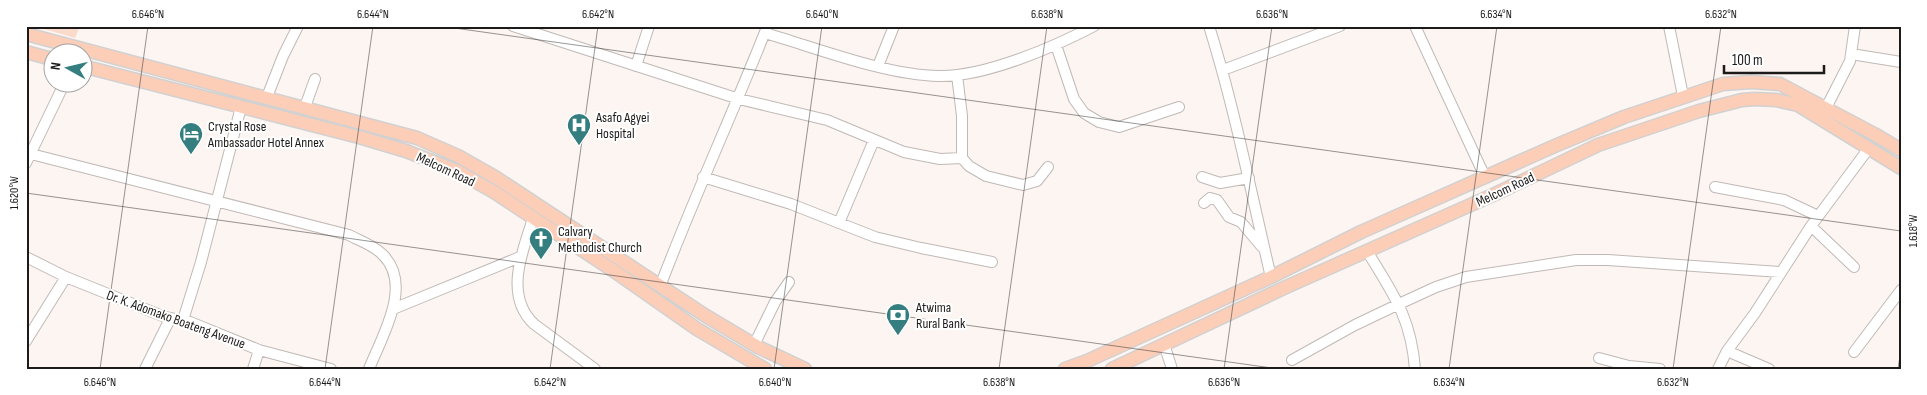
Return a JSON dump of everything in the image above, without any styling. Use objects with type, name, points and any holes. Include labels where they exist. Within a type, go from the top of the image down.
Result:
[{"type":"main road","points":[[26,34],[417,138],[458,156],[661,284],[706,316],[754,345],[804,369]]},
{"type":"main road","points":[[26,52],[42,56]]},
{"type":"main road","name":"Melcom Road","points":[[92,69],[406,151],[457,172],[494,192],[651,297],[746,364],[766,369]]},
{"type":"main road","points":[[1065,369],[1087,361],[1271,277],[1361,232],[1485,177],[1624,117],[1723,84],[1751,82],[1780,84],[1823,113],[1876,135],[1901,150]]},
{"type":"main road","points":[[262,112],[267,98]]},
{"type":"main road","name":"Melcom Road","points":[[1112,369],[1598,145],[1726,104],[1755,99],[1787,102],[1823,113],[1870,148],[1901,168]]},
{"type":"main road","points":[[1485,177],[1493,195]]},
{"type":"main road","points":[[651,297],[661,284]]},
{"type":"street","points":[[267,98],[283,56],[298,26]]},
{"type":"street","points":[[513,26],[739,99],[827,120],[904,152],[927,158],[962,158]]},
{"type":"street","points":[[636,66],[649,26]]},
{"type":"street","points":[[878,66],[894,26]]},
{"type":"street","points":[[661,284],[766,30],[878,66],[909,73],[938,76],[957,75],[984,69],[1056,45],[1094,26]]},
{"type":"street","points":[[1209,26],[1223,70],[1271,277]]},
{"type":"street","points":[[1223,70],[1340,26]]},
{"type":"street","points":[[1669,26],[1684,96]]},
{"type":"street","points":[[1823,113],[1846,71],[1851,54],[1854,26]]},
{"type":"street","points":[[1419,27],[1485,177]]},
{"type":"street","points":[[1056,45],[1074,99],[1084,113],[1099,122],[1119,127],[1179,107]]},
{"type":"street","points":[[1851,54],[1901,62]]},
{"type":"street","points":[[957,75],[962,116],[962,158],[969,166],[986,176],[1023,185],[1036,181],[1048,167]]},
{"type":"street","points":[[305,107],[315,78]]},
{"type":"street","points":[[60,92],[29,158],[217,201],[349,235],[369,245],[383,255],[392,267],[396,277],[396,296],[393,309],[369,369]]},
{"type":"street","points":[[183,320],[217,201],[241,107]]},
{"type":"street","points":[[839,223],[874,140]]},
{"type":"street","points":[[1718,369],[1727,351],[1755,313],[1811,226],[1870,148]]},
{"type":"street","points":[[704,177],[791,204],[860,232],[898,243],[992,262]]},
{"type":"street","points":[[1202,177],[1220,183],[1249,178]]},
{"type":"street","points":[[1715,187],[1784,200],[1818,216]]},
{"type":"street","points":[[1204,204],[1210,198],[1217,200],[1229,218],[1241,222],[1264,250]]},
{"type":"street","points":[[533,219],[520,257],[517,288],[520,305],[525,316],[596,369]]},
{"type":"street","points":[[1811,226],[1854,267]]},
{"type":"street","points":[[1367,251],[1399,304],[1406,320],[1413,344],[1415,369]]},
{"type":"street","name":"Dr. K. Adomako Boateng Avenue","points":[[26,257],[66,277],[170,319],[183,320],[259,350],[331,369]]},
{"type":"street","points":[[393,309],[520,257]]},
{"type":"street","points":[[1292,360],[1355,325],[1399,304],[1436,287],[1466,277],[1576,260],[1781,272]]},
{"type":"street","points":[[26,341],[66,277]]},
{"type":"street","points":[[754,345],[775,302],[789,282]]},
{"type":"street","points":[[1854,352],[1901,290]]},
{"type":"street","points":[[145,369],[170,319]]},
{"type":"street","points":[[1164,344],[1172,369]]},
{"type":"street","points":[[253,369],[259,350]]},
{"type":"street","points":[[1727,351],[1769,369]]},
{"type":"street","points":[[1599,358],[1629,366],[1660,369]]},
{"type":"shaded area","points":[[34,26],[80,26],[75,38]]},
{"type":"place","name":"Asafo Agyei Hospital","points":[[579,146]]},
{"type":"place","name":"Crystal Rose Ambassador Hotel Annex","points":[[191,155]]},
{"type":"place","name":"Calvary Methodist Church","points":[[541,260]]},
{"type":"place","name":"Atwima Rural Bank","points":[[898,336]]}]
